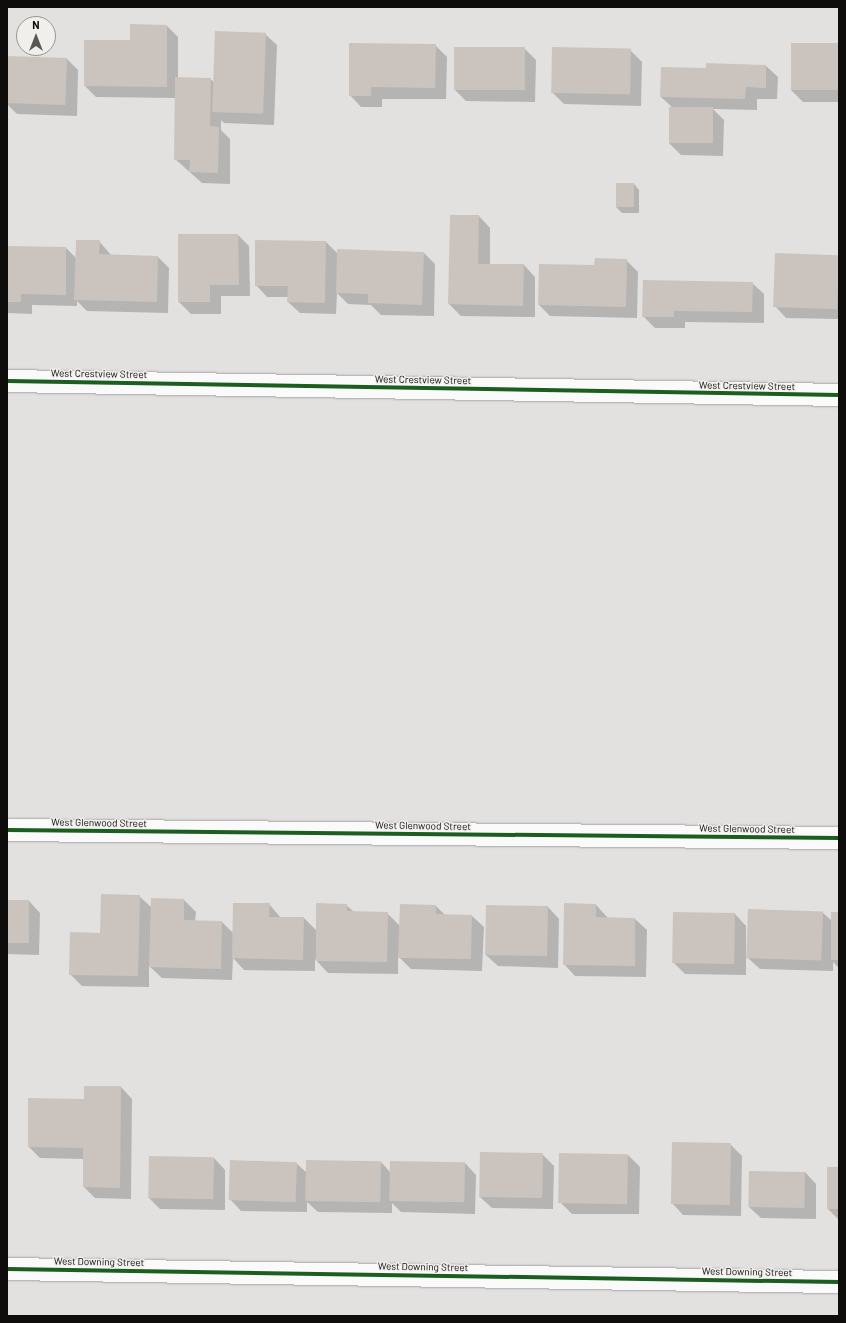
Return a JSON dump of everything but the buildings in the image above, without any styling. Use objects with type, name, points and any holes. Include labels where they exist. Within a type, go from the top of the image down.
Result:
[{"type":"street","name":"West Crestview Street","points":[[7,381],[839,395]]},
{"type":"street","name":"West Glenwood Street","points":[[7,830],[839,838]]},
{"type":"street","name":"West Downing Street","points":[[7,1268],[839,1282]]},
{"type":"cycle path","points":[[7,381],[839,395]]},
{"type":"cycle path","points":[[7,830],[839,838]]},
{"type":"cycle path","points":[[7,1269],[839,1282]]}]
